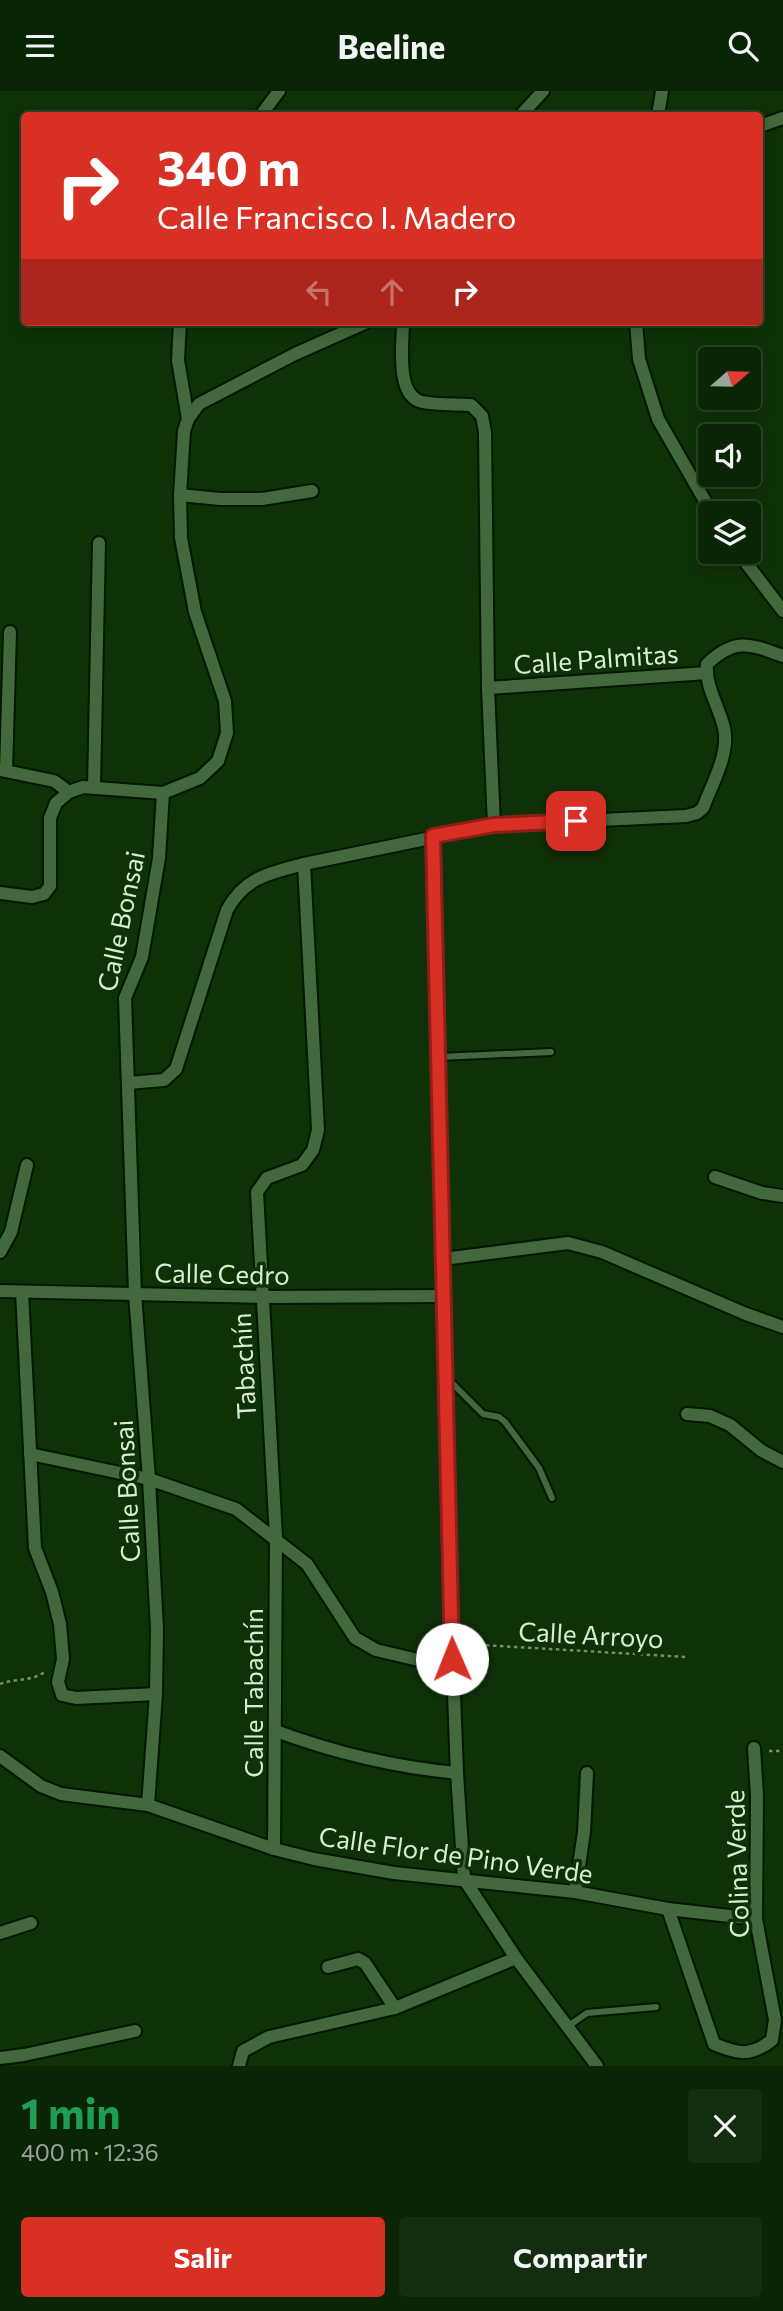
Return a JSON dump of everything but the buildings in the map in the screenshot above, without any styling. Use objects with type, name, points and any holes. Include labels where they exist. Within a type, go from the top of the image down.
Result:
[{"type":"street","points":[[263,112],[279,91]]},
{"type":"street","points":[[524,112],[544,91]]},
{"type":"street","points":[[658,112],[662,91]]},
{"type":"street","points":[[763,125],[783,118]]},
{"type":"street","points":[[180,326],[178,360],[188,419]]},
{"type":"street","points":[[0,893],[32,897],[44,894],[50,886],[50,818],[56,803],[69,792],[94,787],[163,793],[201,778],[218,761],[227,733],[225,701],[195,612],[181,538],[180,495],[184,431],[188,419],[199,404],[295,354],[358,326]]},
{"type":"street","points":[[403,326],[402,373],[407,391],[419,402],[471,405],[482,416],[485,432],[488,688],[494,825]]},
{"type":"street","points":[[636,326],[639,359],[658,419],[705,501]]},
{"type":"street","points":[[180,495],[262,499],[312,491]]},
{"type":"street","points":[[94,787],[99,543]]},
{"type":"street","points":[[747,564],[783,611]]},
{"type":"street","points":[[10,632],[3,770],[54,781],[69,792]]},
{"type":"street","points":[[128,1083],[164,1080],[176,1069],[227,910],[236,894],[251,881],[275,871],[494,825],[686,816],[697,813],[703,808],[726,743],[707,673],[707,664],[719,652],[734,645],[752,645],[783,656]]},
{"type":"street","name":"Calle Palmitas","points":[[488,688],[707,673]]},
{"type":"street","name":"Calle Bonsai","points":[[148,1805],[156,1694],[157,1629],[135,1294],[125,998],[142,957],[159,858],[163,793]]},
{"type":"street","points":[[433,836],[451,1671],[464,1879],[516,1958],[597,2066]]},
{"type":"street","name":"Tabachín","points":[[276,1537],[257,1192],[267,1178],[302,1165],[313,1150],[318,1130],[304,865]]},
{"type":"street","points":[[0,1252],[11,1232],[27,1165]]},
{"type":"street","points":[[715,1177],[762,1193],[783,1196]]},
{"type":"street","points":[[443,1259],[568,1243],[602,1252],[746,1314],[783,1327]]},
{"type":"street","name":"Calle Cedro","points":[[0,1291],[262,1297],[444,1296]]},
{"type":"street","points":[[22,1292],[35,1548],[60,1624],[63,1659],[58,1682],[62,1695],[76,1698],[156,1694]]},
{"type":"street","points":[[687,1414],[710,1416],[730,1426],[762,1451],[783,1462]]},
{"type":"street","points":[[30,1454],[149,1479],[236,1509],[276,1537],[307,1564],[355,1638],[376,1650],[431,1663],[451,1671]]},
{"type":"street","name":"Calle Tabachín","points":[[274,1849],[276,1537]]},
{"type":"street","points":[[276,1731],[325,1749],[366,1760],[457,1773]]},
{"type":"street","name":"Colina Verde","points":[[668,1909],[714,2044],[738,2060],[760,2050],[772,2040],[775,2020],[756,1919],[757,1796],[754,1748]]},
{"type":"street","name":"Calle Flor de Pino Verde","points":[[0,1756],[41,1786],[61,1794],[148,1805],[274,1849],[314,1859],[394,1873],[575,1892],[668,1909],[756,1919]]},
{"type":"street","points":[[575,1892],[584,1832],[587,1773]]},
{"type":"street","points":[[0,1933],[31,1923]]},
{"type":"street","points":[[239,2066],[243,2051],[269,2037],[395,2008],[516,1958]]},
{"type":"street","points":[[328,1966],[358,1959],[365,1963],[395,2008]]},
{"type":"street","points":[[0,2058],[36,2053],[135,2031]]},
{"type":"lane","points":[[439,1057],[551,1052]]},
{"type":"lane","points":[[446,1377],[483,1413],[499,1417],[505,1422],[539,1468],[552,1497]]},
{"type":"lane","points":[[568,2027],[587,2013],[656,2007]]},
{"type":"path","name":"Calle Arroyo","points":[[452,1643],[686,1657]]},
{"type":"path","points":[[0,1684],[41,1675],[63,1659]]},
{"type":"route","points":[[452,1659],[433,836],[494,825],[576,821]]}]
